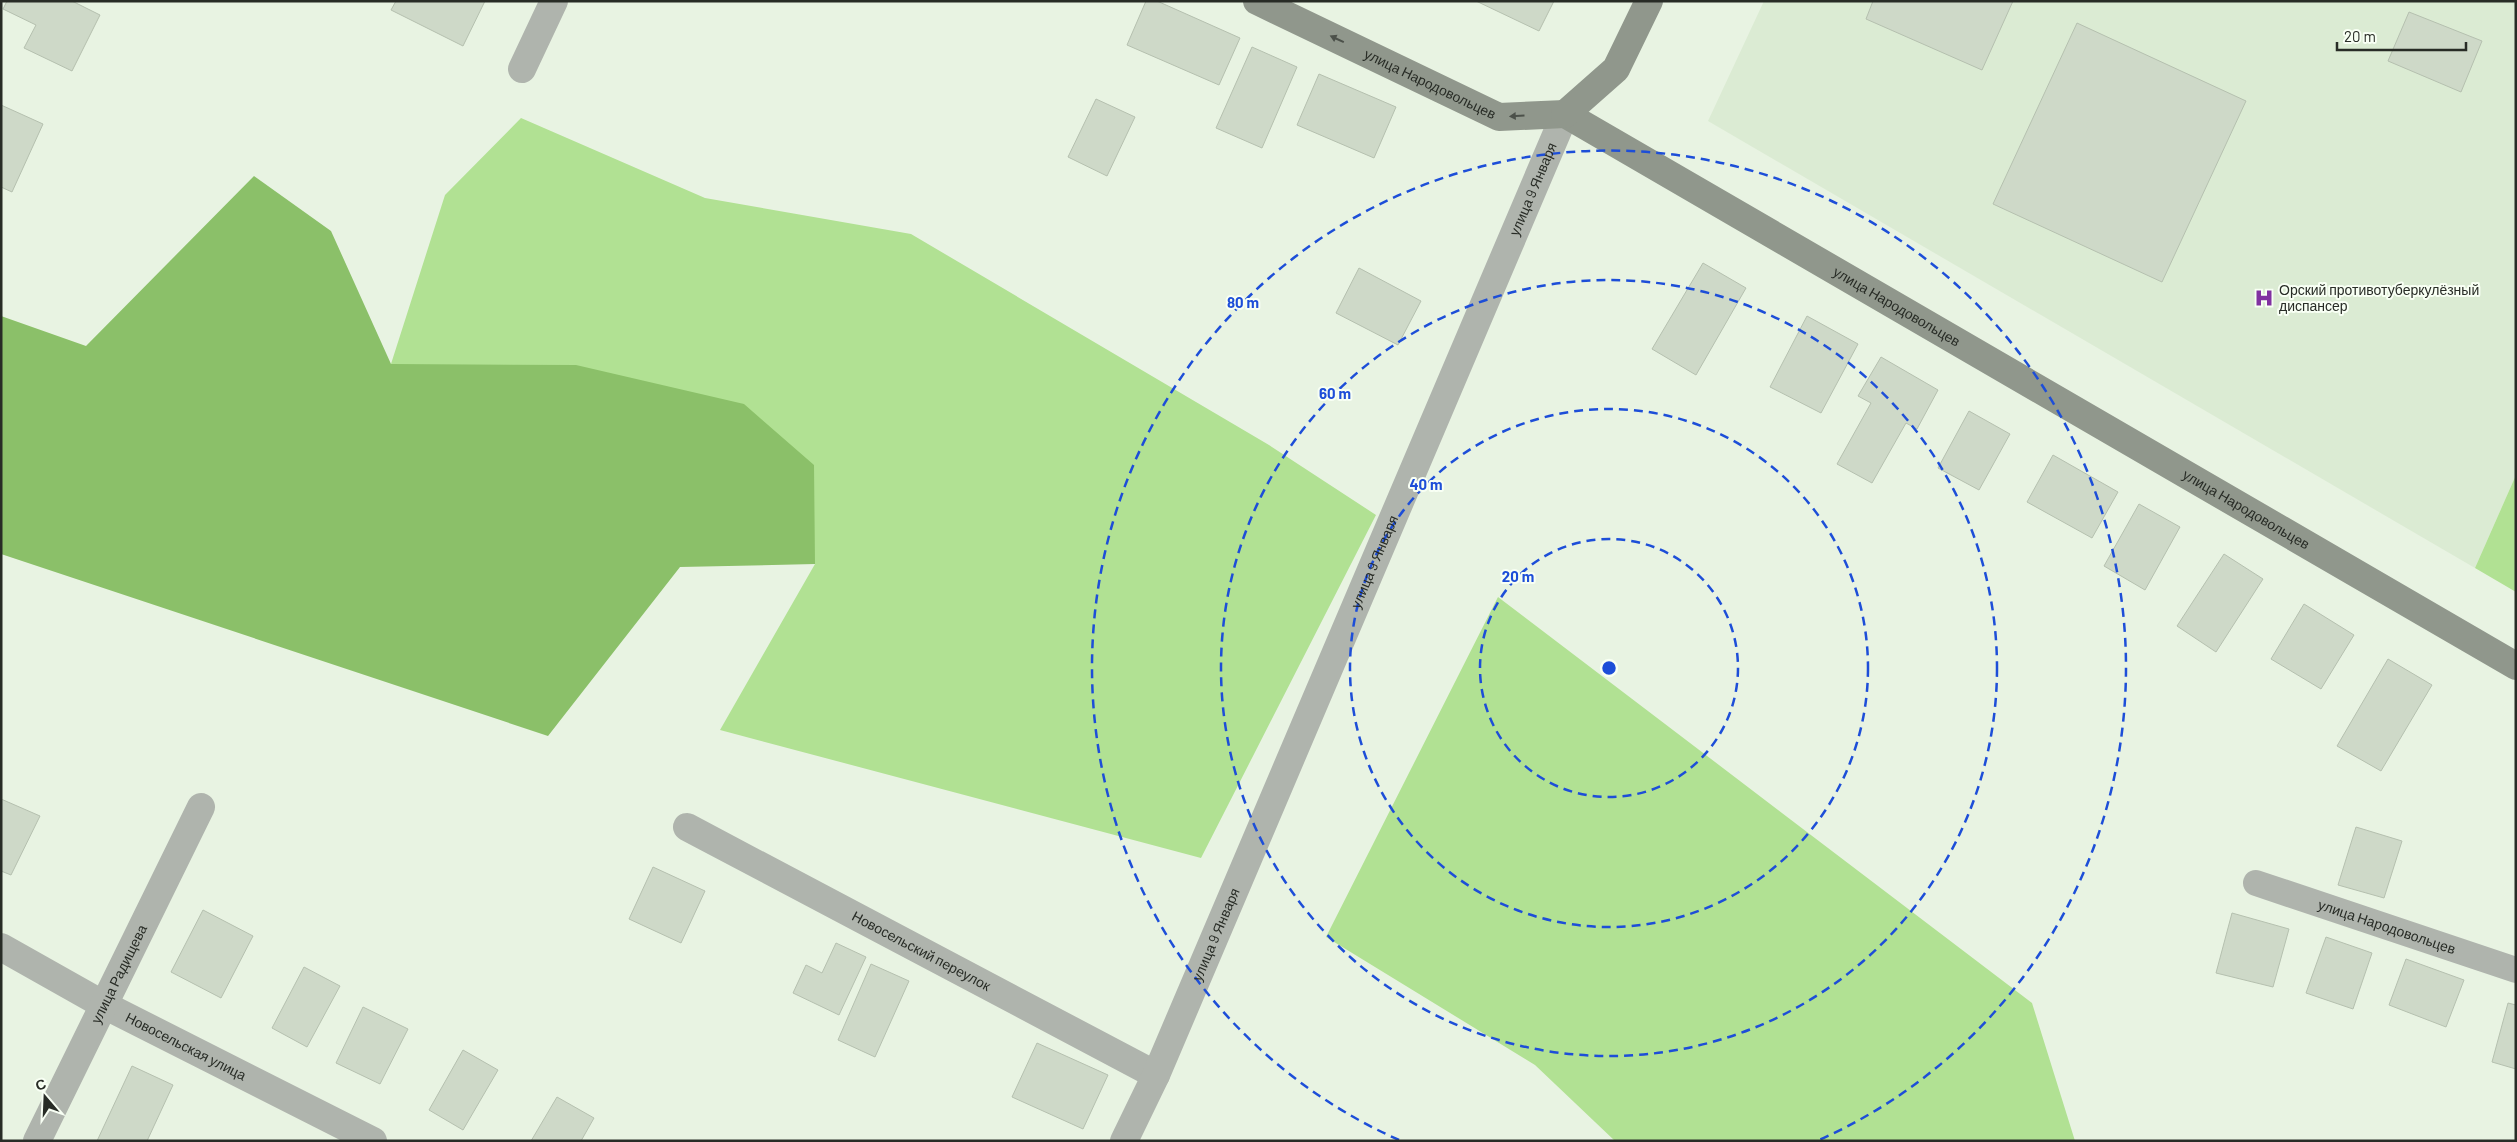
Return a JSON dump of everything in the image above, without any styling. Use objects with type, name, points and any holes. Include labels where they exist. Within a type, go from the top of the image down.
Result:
[{"type":"main road","name":"улица Народовольцев","points":[[1257,1],[1499,116],[1565,114],[2516,666]]},
{"type":"main road","name":"улица 9 Января","points":[[1565,114],[1616,69],[1649,1]]},
{"type":"street","points":[[522,69],[554,1]]},
{"type":"street","name":"улица 9 Января","points":[[1124,1141],[1156,1075],[1565,114]]},
{"type":"street","name":"улица Радищева","points":[[37,1141],[201,807]]},
{"type":"street","name":"Новосельский переулок","points":[[687,827],[1156,1075]]},
{"type":"street","name":"Новосельская улица","points":[[1,947],[104,1005],[373,1141]]},
{"type":"lane","name":"улица Народовольцев","points":[[2256,883],[2516,970]]},
{"type":"shaded area","name":"Орский противотуберкулёзный диспансер","points":[[1764,1],[2516,1],[2516,475],[2475,568],[1708,121]]},
{"type":"green space","points":[[521,118],[705,198],[911,234],[1269,445],[1376,515],[1201,858],[720,730],[815,564],[391,364],[445,195]]},
{"type":"green space","points":[[254,176],[331,231],[391,364],[576,365],[744,404],[814,465],[815,564],[680,567],[548,736],[1,554],[1,316],[86,346]]},
{"type":"green space","points":[[2516,475],[2516,592],[2475,568]]},
{"type":"green space","points":[[1498,597],[2032,1003],[2075,1141],[1615,1141],[1535,1065],[1326,937]]},
{"type":"building","points":[[7,1],[72,1],[100,15],[72,71],[24,48],[36,25],[3,9]]},
{"type":"building","points":[[396,1],[485,1],[463,46],[391,10]]},
{"type":"building","points":[[1146,1],[1157,1],[1240,38],[1219,85],[1127,45]]},
{"type":"building","points":[[1476,1],[1554,1],[1539,31]]},
{"type":"building","points":[[1873,1],[2013,1],[1982,70],[1866,19]]},
{"type":"building","points":[[2409,12],[2482,41],[2461,92],[2388,61]]},
{"type":"building","points":[[2077,23],[2246,101],[2162,282],[1993,204]]},
{"type":"building","points":[[1252,47],[1297,67],[1262,148],[1216,128]]},
{"type":"building","points":[[1319,74],[1396,107],[1374,158],[1297,125]]},
{"type":"building","points":[[1096,99],[1135,117],[1107,176],[1068,157]]},
{"type":"building","points":[[1,105],[43,124],[12,192],[1,187]]},
{"type":"building","points":[[1703,263],[1746,288],[1696,375],[1652,349]]},
{"type":"building","points":[[1359,268],[1421,301],[1398,345],[1336,313]]},
{"type":"building","points":[[1807,316],[1858,344],[1821,413],[1770,387]]},
{"type":"building","points":[[1881,357],[1938,390],[1917,429],[1906,423],[1872,483],[1837,464],[1871,403],[1858,396]]},
{"type":"building","points":[[1969,411],[2010,434],[1979,490],[1938,468]]},
{"type":"building","points":[[2053,455],[2118,492],[2092,538],[2027,502]]},
{"type":"building","points":[[2139,504],[2180,527],[2145,590],[2104,566]]},
{"type":"building","points":[[2224,554],[2263,579],[2216,652],[2177,626]]},
{"type":"building","points":[[2304,604],[2354,635],[2321,689],[2271,659]]},
{"type":"building","points":[[2388,659],[2432,685],[2381,771],[2337,746]]},
{"type":"building","points":[[1,799],[40,816],[11,875],[1,871]]},
{"type":"building","points":[[2356,827],[2402,841],[2384,898],[2338,885]]},
{"type":"building","points":[[653,867],[705,891],[681,943],[629,919]]},
{"type":"building","points":[[203,910],[253,936],[221,998],[171,972]]},
{"type":"building","points":[[2232,913],[2289,929],[2273,987],[2216,973]]},
{"type":"building","points":[[2326,937],[2372,953],[2353,1009],[2306,993]]},
{"type":"building","points":[[836,943],[866,957],[839,1015],[793,993],[806,965],[822,973]]},
{"type":"building","points":[[2406,959],[2464,980],[2446,1027],[2389,1005]]},
{"type":"building","points":[[871,964],[909,981],[875,1057],[838,1040]]},
{"type":"building","points":[[304,967],[340,986],[307,1047],[272,1028]]},
{"type":"building","points":[[2508,1003],[2516,1005],[2516,1069],[2492,1062]]},
{"type":"building","points":[[363,1007],[408,1029],[380,1084],[336,1063]]},
{"type":"building","points":[[1037,1043],[1108,1075],[1083,1129],[1012,1097]]},
{"type":"building","points":[[463,1050],[498,1070],[463,1130],[429,1110]]},
{"type":"building","points":[[132,1066],[173,1085],[147,1141],[97,1141]]},
{"type":"building","points":[[557,1097],[594,1118],[581,1141],[531,1141]]},
{"type":"place","name":"Орский противотуберкулёзный диспансер","points":[[2264,298]]}]
